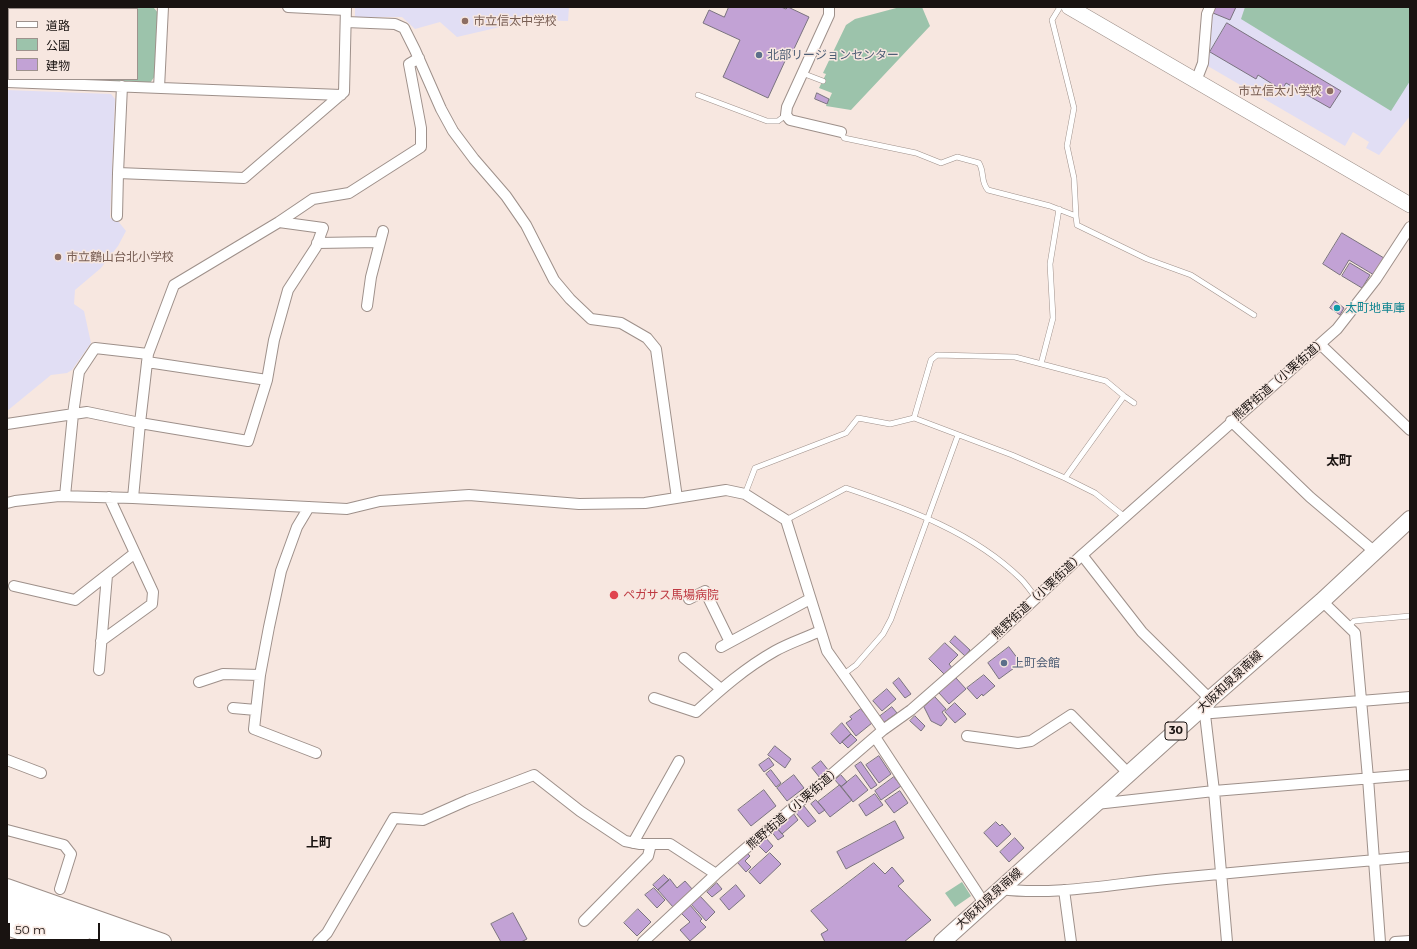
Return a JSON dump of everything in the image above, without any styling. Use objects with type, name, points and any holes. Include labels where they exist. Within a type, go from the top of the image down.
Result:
[{"type":"highway","points":[[7,899],[128,942]]},
{"type":"highway","points":[[7,916],[80,942]]},
{"type":"main road","name":"大阪和泉泉南線","points":[[942,942],[1207,702],[1322,601],[1410,519]]},
{"type":"main road","points":[[7,887],[163,942]]},
{"type":"main road","points":[[7,927],[50,942]]},
{"type":"street","points":[[159,88],[163,7]]},
{"type":"street","points":[[118,173],[244,178],[341,95],[344,92],[346,8],[288,7]]},
{"type":"street","points":[[829,7],[829,15],[786,107],[786,115],[790,120],[841,132]]},
{"type":"street","points":[[1069,7],[1410,205]]},
{"type":"street","points":[[1196,81],[1203,63],[1207,14],[1210,7]]},
{"type":"street","points":[[346,22],[395,24],[404,28],[441,109],[453,131],[474,159],[506,196],[526,225],[554,280],[570,299],[591,319],[621,323],[647,338],[656,349],[676,498]]},
{"type":"street","points":[[133,498],[148,358],[174,285],[313,199],[349,193],[420,146],[421,128],[409,64],[419,58]]},
{"type":"street","points":[[7,82],[39,81],[159,88],[341,95]]},
{"type":"street","points":[[116,216],[122,86]]},
{"type":"street","points":[[7,424],[87,412],[140,423],[248,441],[267,380],[274,340],[288,290],[316,247],[323,228],[278,222]]},
{"type":"street","name":"熊野街道（小栗街道）","points":[[643,942],[716,874],[879,734],[911,710],[990,641],[1082,554],[1337,329],[1376,279],[1410,227]]},
{"type":"street","points":[[367,306],[371,277],[383,231]]},
{"type":"street","points":[[317,243],[380,242]]},
{"type":"street","points":[[1320,344],[1410,430]]},
{"type":"street","points":[[65,496],[73,414],[79,372],[95,348],[267,380]]},
{"type":"street","points":[[1231,421],[1310,497],[1375,552]]},
{"type":"street","points":[[7,503],[65,496],[309,506],[347,509],[380,501],[469,495],[579,504],[645,503],[726,490],[744,494],[786,520],[827,650],[844,674],[879,734],[984,903]]},
{"type":"street","points":[[101,641],[152,604],[153,592],[109,497]]},
{"type":"street","points":[[309,506],[297,526],[281,571],[260,675],[254,729],[316,753]]},
{"type":"street","points":[[14,586],[75,600],[135,553]]},
{"type":"street","points":[[1082,554],[1142,632],[1207,702],[1212,713],[1410,697]]},
{"type":"street","points":[[99,670],[107,575]]},
{"type":"street","points":[[689,599],[705,591],[726,645],[810,598]]},
{"type":"street","points":[[1322,601],[1355,633],[1368,778],[1380,942]]},
{"type":"street","points":[[654,698],[696,712],[746,669],[776,650],[820,631]]},
{"type":"street","points":[[684,658],[721,689]]},
{"type":"street","points":[[199,682],[223,674],[260,675]]},
{"type":"street","points":[[1207,702],[1227,942]]},
{"type":"street","points":[[233,708],[256,710]]},
{"type":"street","points":[[967,736],[1018,743],[1030,741],[1071,715],[1128,773]]},
{"type":"street","points":[[7,760],[41,773]]},
{"type":"street","points":[[633,843],[679,761]]},
{"type":"street","points":[[318,942],[327,933],[394,818],[423,820],[468,800],[534,775],[580,811],[625,841],[633,843],[670,844],[716,874]]},
{"type":"street","points":[[1094,804],[1214,791],[1410,775]]},
{"type":"street","points":[[7,830],[64,845],[71,854],[60,889]]},
{"type":"street","points":[[584,921],[648,856],[651,844]]},
{"type":"street","points":[[1000,889],[1016,891],[1064,890],[1221,873],[1410,857]]},
{"type":"street","points":[[1064,890],[1071,942]]},
{"type":"street","points":[[1395,942],[1410,941]]},
{"type":"lane","points":[[1060,7],[1052,20],[1074,108],[1067,146],[1074,178],[1077,225],[1147,258],[1191,275],[1254,315]]},
{"type":"lane","points":[[802,73],[822,81]]},
{"type":"lane","points":[[698,95],[767,121],[778,121],[786,115]]},
{"type":"lane","points":[[841,132],[844,138],[916,154],[941,163],[957,157],[979,163],[982,168],[983,184],[988,190],[1076,216]]},
{"type":"lane","points":[[1041,364],[1053,318],[1050,264],[1059,210]]},
{"type":"lane","points":[[914,418],[931,360],[938,355],[1015,357],[1106,381],[1134,403]]},
{"type":"lane","points":[[1065,478],[1124,396]]},
{"type":"lane","points":[[744,494],[755,468],[846,432],[858,418],[890,424],[914,418],[1012,455],[1065,478],[1095,493],[1125,517]]},
{"type":"lane","points":[[844,674],[856,665],[883,634],[891,619],[958,435]]},
{"type":"lane","points":[[786,520],[846,488],[888,502],[964,536],[994,556],[1021,580],[1036,598]]},
{"type":"lane","points":[[1348,627],[1354,621],[1410,616]]},
{"type":"shaded area","name":"市立信太中学校","points":[[355,7],[569,7],[568,21],[530,20],[457,37],[440,22],[415,29],[402,17],[355,17]]},
{"type":"shaded area","name":"市立信太小学校","points":[[1213,7],[1410,7],[1410,116],[1379,155],[1366,148],[1369,142],[1353,132],[1345,146],[1206,65],[1210,15]]},
{"type":"shaded area","name":"市立鶴山台北小学校","points":[[7,90],[111,94],[115,99],[110,218],[118,219],[126,231],[118,246],[101,268],[75,290],[74,304],[84,311],[91,343],[72,370],[67,373],[51,375],[7,411]]},
{"type":"green space","points":[[49,7],[154,8],[159,14],[155,76],[150,83],[85,80],[138,80],[138,8],[48,8]]},
{"type":"green space","points":[[900,7],[922,7],[930,26],[851,110],[826,106],[832,93],[819,88],[826,74],[823,73],[846,25],[855,19]]},
{"type":"green space","points":[[1245,7],[1410,7],[1410,81],[1391,111],[1241,19]]},
{"type":"green space","points":[[962,882],[971,896],[955,907],[945,893]]},
{"type":"building","points":[[7,7],[28,7],[8,8],[7,73]]},
{"type":"building","name":"北部リージョンセンター","points":[[729,7],[781,7],[786,9],[788,7],[809,17],[793,51],[787,48],[782,59],[785,61],[768,98],[723,77],[740,40],[703,23],[709,10],[724,17]]},
{"type":"building","points":[[1215,7],[1236,7],[1230,20],[1213,13]]},
{"type":"building","points":[[1227,23],[1341,91],[1330,108],[1286,83],[1282,90],[1258,75],[1256,79],[1210,52]]},
{"type":"building","points":[[817,93],[829,99],[827,104],[815,99]]},
{"type":"building","points":[[1342,233],[1384,258],[1374,275],[1349,260],[1340,275],[1323,264]]},
{"type":"building","points":[[1350,263],[1370,275],[1362,288],[1342,276]]},
{"type":"building","name":"太町地車庫","points":[[1335,301],[1344,308],[1340,315],[1330,308]]},
{"type":"building","points":[[955,636],[970,650],[965,656],[950,642]]},
{"type":"building","points":[[945,643],[958,655],[949,664],[953,669],[946,676],[929,659]]},
{"type":"building","name":"上町会館","points":[[1009,647],[1021,663],[999,679],[988,663]]},
{"type":"building","points":[[984,675],[995,686],[977,699],[967,688]]},
{"type":"building","points":[[899,678],[911,694],[905,698],[893,683]]},
{"type":"building","points":[[956,678],[966,689],[949,704],[939,693]]},
{"type":"building","points":[[887,689],[896,699],[882,711],[873,701]]},
{"type":"building","points":[[935,697],[946,709],[942,712],[947,719],[941,726],[931,721],[924,707]]},
{"type":"building","points":[[955,703],[966,714],[955,723],[945,712]]},
{"type":"building","points":[[892,707],[897,713],[883,723],[879,717]]},
{"type":"building","points":[[861,709],[872,723],[856,736],[846,723],[852,719],[850,717]]},
{"type":"building","points":[[915,716],[925,726],[921,731],[910,721]]},
{"type":"building","points":[[842,723],[851,734],[840,744],[831,734]]},
{"type":"building","points":[[851,734],[857,740],[848,748],[842,742]]},
{"type":"building","points":[[775,746],[791,759],[785,768],[768,755]]},
{"type":"building","points":[[879,756],[891,774],[879,783],[866,765]]},
{"type":"building","points":[[769,758],[774,765],[764,772],[759,765]]},
{"type":"building","points":[[821,761],[829,771],[820,778],[812,768]]},
{"type":"building","points":[[861,762],[877,785],[871,789],[855,766]]},
{"type":"building","points":[[771,770],[781,783],[776,787],[766,774]]},
{"type":"building","points":[[794,775],[804,788],[787,801],[777,788]]},
{"type":"building","points":[[841,775],[847,782],[841,787],[835,780]]},
{"type":"building","points":[[856,775],[868,790],[853,802],[841,787]]},
{"type":"building","points":[[894,777],[901,786],[881,800],[875,791]]},
{"type":"building","points":[[840,785],[852,800],[830,817],[818,802]]},
{"type":"building","points":[[764,790],[776,806],[751,826],[738,810]]},
{"type":"building","points":[[900,791],[908,803],[894,813],[885,801]]},
{"type":"building","points":[[875,794],[883,805],[866,816],[859,805]]},
{"type":"building","points":[[816,800],[825,810],[819,814],[811,804]]},
{"type":"building","points":[[804,806],[816,821],[808,827],[796,813]]},
{"type":"building","points":[[793,813],[798,820],[782,834],[776,827]]},
{"type":"building","points":[[895,821],[904,838],[846,869],[837,852]]},
{"type":"building","points":[[996,822],[1000,826],[1002,824],[1011,834],[997,847],[984,833]]},
{"type":"building","points":[[776,827],[784,836],[778,840],[771,831]]},
{"type":"building","points":[[765,837],[773,846],[766,853],[757,844]]},
{"type":"building","points":[[1015,838],[1024,848],[1009,862],[1000,852]]},
{"type":"building","points":[[747,853],[750,856],[745,861],[751,867],[746,872],[737,862]]},
{"type":"building","points":[[770,853],[781,864],[760,884],[749,872]]},
{"type":"building","points":[[874,863],[885,874],[892,867],[904,881],[898,886],[931,920],[904,942],[825,942],[821,934],[828,930],[811,911]]},
{"type":"building","points":[[664,875],[669,880],[658,890],[653,885]]},
{"type":"building","points":[[670,879],[677,888],[685,881],[693,890],[673,907],[658,890]]},
{"type":"building","points":[[717,883],[722,889],[712,897],[707,892]]},
{"type":"building","points":[[736,885],[745,896],[729,910],[720,899]]},
{"type":"building","points":[[654,888],[665,900],[657,908],[645,895]]},
{"type":"building","points":[[700,896],[715,912],[706,921],[691,904]]},
{"type":"building","points":[[690,905],[702,919],[700,921],[706,927],[690,941],[680,930],[690,922],[681,913]]},
{"type":"building","points":[[638,909],[651,922],[637,936],[624,923]]},
{"type":"building","points":[[513,913],[527,939],[521,942],[501,942],[491,924]]},
{"type":"place","name":"市立信太中学校","points":[[465,21]]},
{"type":"place","name":"北部リージョンセンター","points":[[759,55]]},
{"type":"place","name":"市立信太小学校","points":[[1330,91]]},
{"type":"place","name":"市立鶴山台北小学校","points":[[58,257]]},
{"type":"place","name":"太町地車庫","points":[[1337,308]]},
{"type":"place","name":"ペガサス馬場病院","points":[[614,595]]},
{"type":"place","name":"上町会館","points":[[1004,663]]},
{"type":"district","name":"太町","points":[[1339,461]]},
{"type":"district","name":"上町","points":[[319,843]]}]
